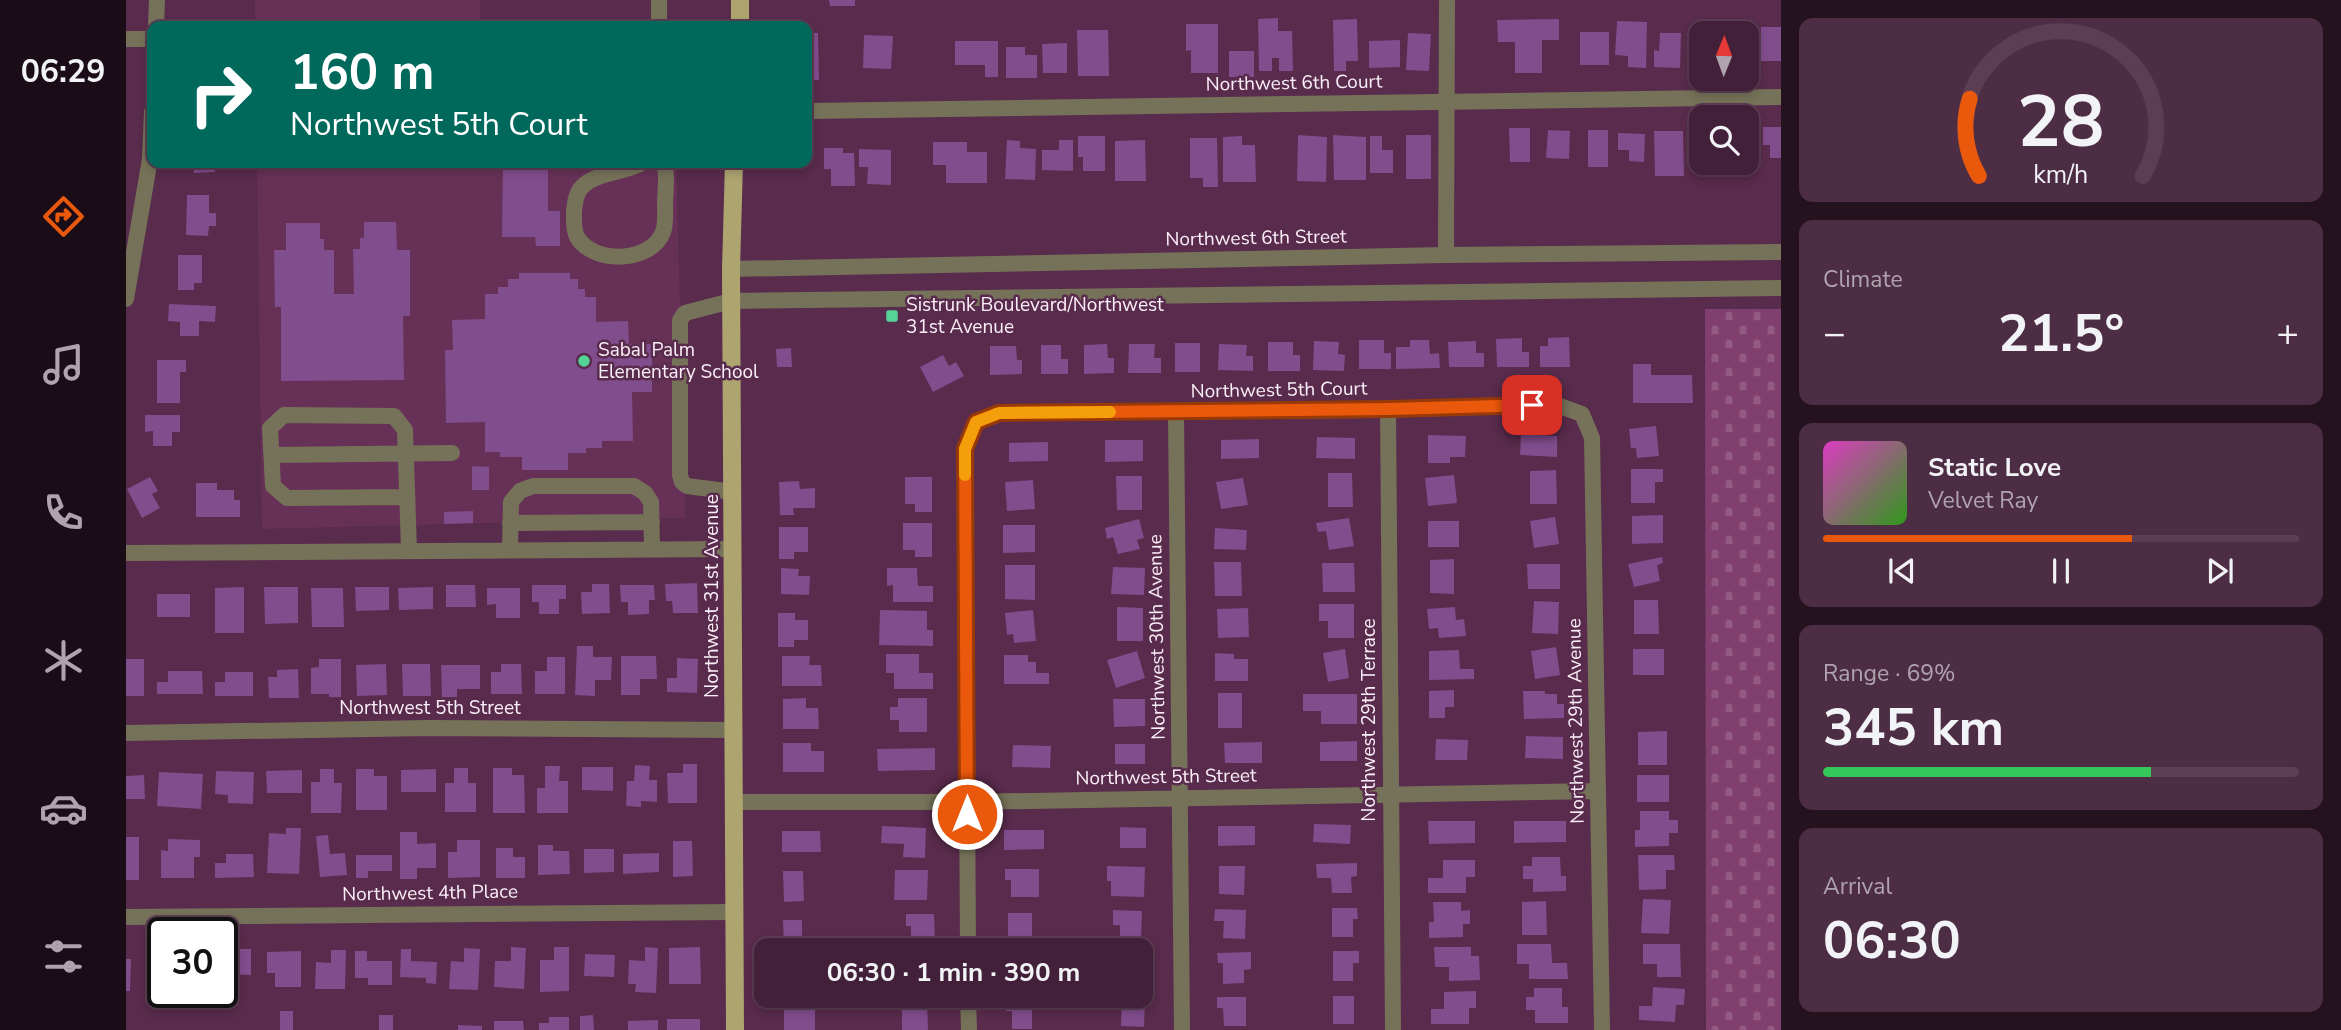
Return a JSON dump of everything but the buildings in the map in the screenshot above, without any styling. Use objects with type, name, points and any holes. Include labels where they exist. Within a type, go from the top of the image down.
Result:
[{"type":"main road","points":[[740,0],[740,21]]},
{"type":"main road","name":"Northwest 31st Avenue","points":[[734,168],[731,301],[735,1030]]},
{"type":"street","points":[[156,21],[157,0]]},
{"type":"street","points":[[659,0],[659,21]]},
{"type":"street","points":[[1446,255],[1447,0]]},
{"type":"street","points":[[126,39],[147,39]]},
{"type":"street","name":"Northwest 6th Court","points":[[812,111],[1781,97]]},
{"type":"street","points":[[126,299],[148,168]]},
{"type":"street","points":[[632,168],[593,178],[581,187],[575,201],[573,223],[576,235],[585,246],[598,253],[614,256],[636,255],[654,246],[664,231],[664,168]]},
{"type":"street","name":"Northwest 6th Street","points":[[731,269],[1446,255],[1781,252]]},
{"type":"street","points":[[733,492],[684,484],[680,461],[680,320],[684,313],[731,301],[1781,288]]},
{"type":"street","name":"Northwest 5th Court","points":[[966,802],[965,449],[976,422],[999,413],[1557,405],[1582,414]]},
{"type":"street","name":"Northwest 29th Terrace","points":[[1388,409],[1393,1030]]},
{"type":"street","name":"Northwest 30th Avenue","points":[[1176,412],[1182,1030]]},
{"type":"street","name":"Northwest 29th Avenue","points":[[1582,414],[1592,438],[1602,1030]]},
{"type":"street","points":[[407,497],[287,498],[273,486],[270,428],[284,415],[394,416],[405,430],[409,550]]},
{"type":"street","points":[[272,454],[452,453]]},
{"type":"street","points":[[510,550],[510,502],[520,491],[533,486],[634,486],[645,493],[651,502],[652,548]]},
{"type":"street","points":[[510,523],[652,522]]},
{"type":"street","points":[[126,552],[733,549]]},
{"type":"street","name":"Northwest 5th Street","points":[[126,733],[428,728],[734,730]]},
{"type":"street","name":"Northwest 5th Street","points":[[734,802],[966,802],[1598,791]]},
{"type":"street","points":[[966,802],[968,938]]},
{"type":"street","name":"Northwest 4th Place","points":[[126,917],[734,912]]},
{"type":"street","points":[[968,1008],[969,1030]]},
{"type":"shaded area","points":[[255,0],[480,0],[480,21],[255,21]]},
{"type":"shaded area","points":[[257,168],[676,168],[686,518],[262,529]]},
{"type":"green space","points":[[1705,309],[1781,309],[1781,1030],[1706,1030]]},
{"type":"slow traffic","points":[[965,475],[965,449],[976,422],[999,413],[1110,412]]},
{"type":"place","name":"Sistrunk Boulevard/Northwest 31st Avenue","points":[[892,316]]},
{"type":"place","name":"Sabal Palm Elementary School","points":[[584,361]]},
{"type":"route","points":[[967,814],[965,449],[976,422],[999,413],[1532,405]]}]
